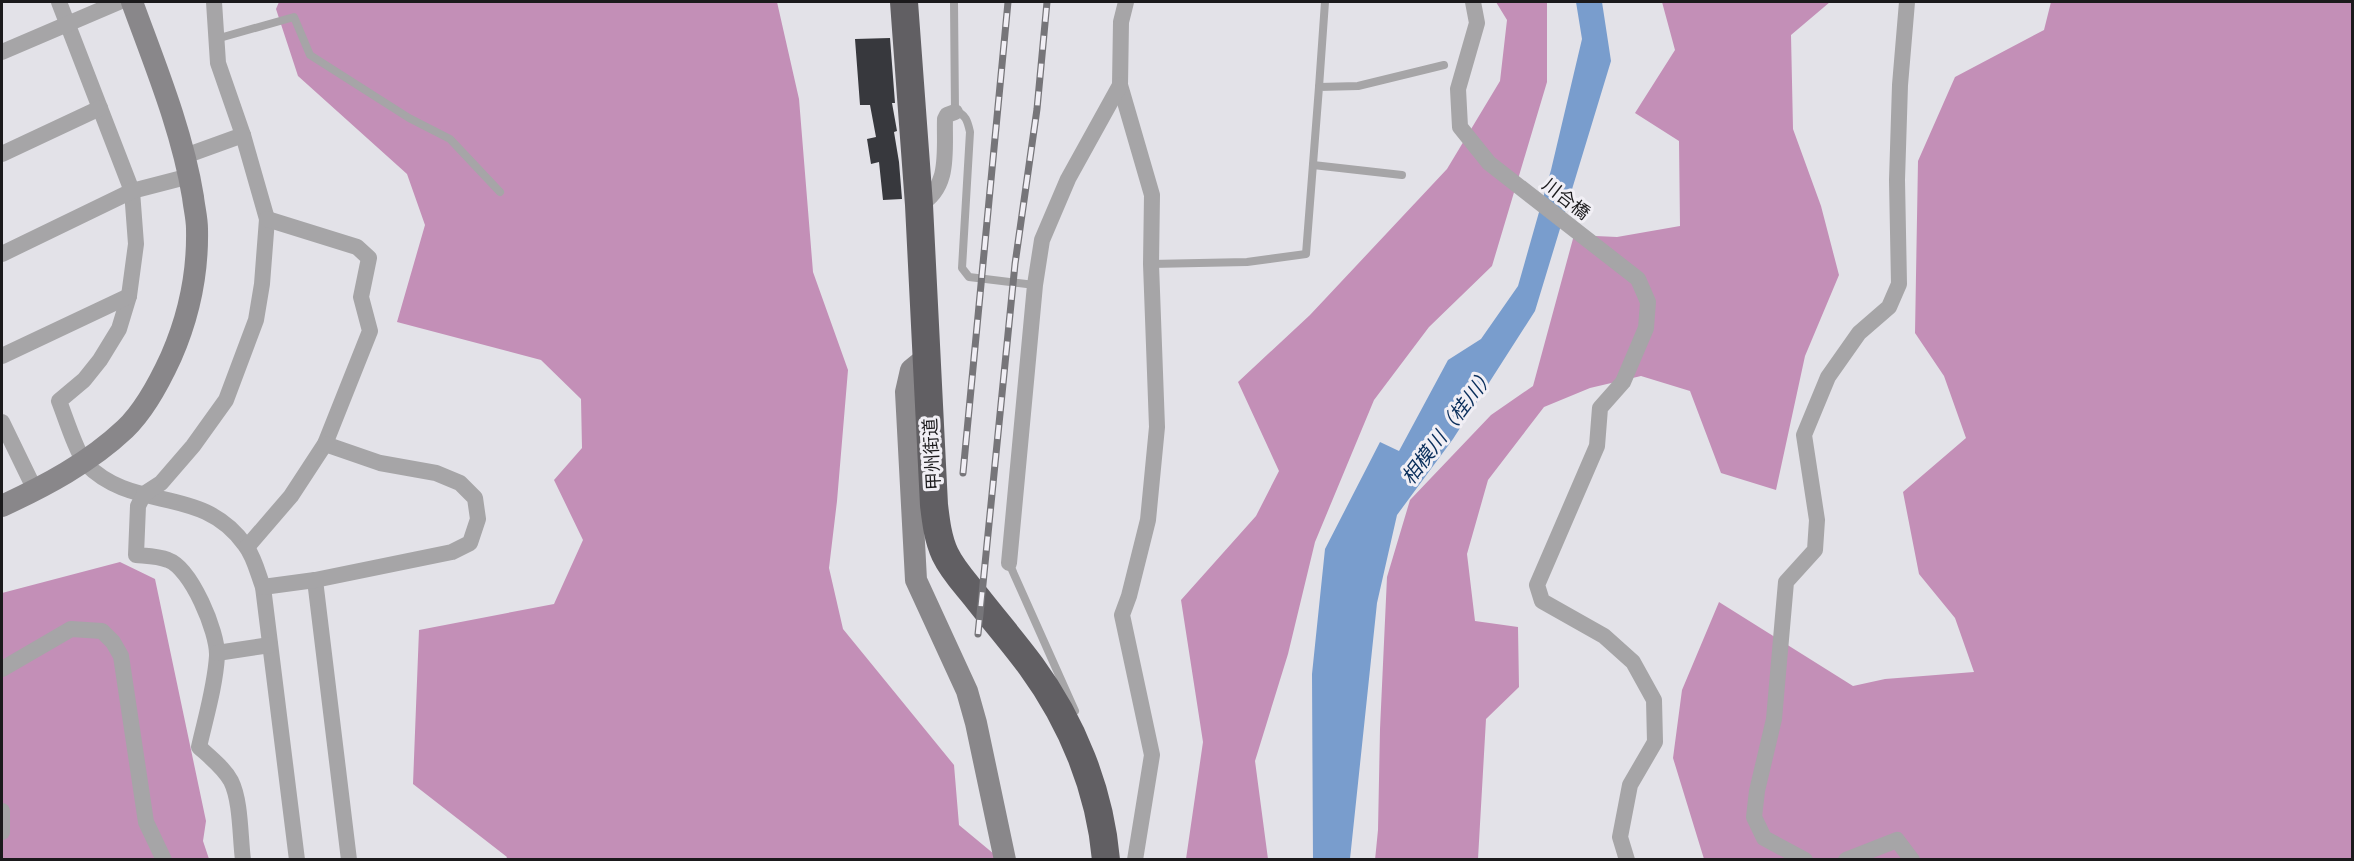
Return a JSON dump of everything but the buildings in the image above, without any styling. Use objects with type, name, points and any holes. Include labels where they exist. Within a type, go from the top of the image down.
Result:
[{"type":"highway","name":"甲州街道","points":[[904,2],[939,539],[957,573],[1050,693],[1076,746],[1095,795],[1106,860]]},
{"type":"street","points":[[59,2],[132,191],[136,244],[129,296],[119,328],[100,360],[84,380],[59,401],[84,462],[110,483],[127,491],[187,504],[215,515],[234,530],[247,547],[263,587],[297,860]]},
{"type":"street","points":[[2,52],[119,2]]},
{"type":"street","points":[[2,506],[84,462],[126,428],[160,383],[184,328],[195,277],[197,237],[187,166],[160,79],[132,2]]},
{"type":"street","points":[[214,2],[218,63],[243,135],[267,219],[262,284],[256,320],[225,400],[194,446],[161,483],[144,495],[138,506],[136,555],[170,560],[186,576],[201,600],[212,628],[217,653],[213,688],[199,747],[220,766],[231,781],[236,798],[243,860]]},
{"type":"street","points":[[1126,2],[1121,22],[1120,85],[1152,195],[1151,264],[1157,427],[1148,520],[1122,615],[1152,755],[1135,860]]},
{"type":"street","name":"川合橋","points":[[1473,2],[1477,23],[1458,88],[1460,127],[1489,164],[1638,279],[1648,302],[1646,328],[1623,382],[1600,408],[1597,446],[1537,585],[1542,601],[1604,636],[1633,662],[1654,700],[1655,742],[1630,785],[1620,837],[1627,860]]},
{"type":"street","points":[[1805,860],[1764,838],[1754,817],[1757,791],[1774,719],[1786,582],[1815,550],[1817,520],[1804,435],[1828,377],[1859,333],[1889,307],[1899,284],[1897,180],[1900,85],[1907,2]]},
{"type":"street","points":[[1009,563],[1035,285],[1042,240],[1068,179],[1120,85]]},
{"type":"street","points":[[2,154],[100,108]]},
{"type":"street","points":[[919,205],[929,200],[936,192],[944,174],[945,119],[955,112]]},
{"type":"street","points":[[2,254],[187,166],[243,135]]},
{"type":"street","points":[[247,547],[291,496],[325,444],[370,331],[361,297],[369,258],[357,248],[267,219]]},
{"type":"street","points":[[2,356],[129,296]]},
{"type":"street","points":[[927,357],[911,370],[906,392],[916,580],[966,691],[976,723],[1005,860]]},
{"type":"street","points":[[2,422],[35,490]]},
{"type":"street","points":[[263,587],[315,580],[453,552],[470,543],[478,519],[475,498],[460,483],[436,473],[380,463],[325,444]]},
{"type":"street","points":[[315,580],[349,860]]},
{"type":"street","points":[[2,669],[71,629],[102,631],[113,642],[121,656],[146,822],[164,860]]},
{"type":"street","points":[[217,653],[270,645]]},
{"type":"street","points":[[2,811],[2,832]]},
{"type":"street","points":[[1846,860],[1897,840],[1912,860]]},
{"type":"lane","points":[[954,2],[955,112],[960,112],[967,119],[970,132],[962,268],[969,277],[1035,285]]},
{"type":"lane","points":[[1151,264],[1246,262],[1306,254],[1325,2]]},
{"type":"lane","points":[[216,39],[294,17],[310,55],[409,118],[450,139],[500,192]]},
{"type":"lane","points":[[1319,87],[1358,86],[1444,64]]},
{"type":"lane","points":[[1313,165],[1402,175]]},
{"type":"lane","points":[[1009,563],[1075,710],[1076,746]]},
{"type":"shaded area","points":[[279,2],[777,2],[799,99],[813,272],[848,370],[829,568],[843,629],[954,765],[959,825],[1000,859],[506,859],[507,857],[413,784],[419,630],[554,604],[583,540],[554,480],[582,448],[581,399],[541,360],[397,322],[425,225],[407,174],[298,76],[276,9]]},
{"type":"shaded area","points":[[1496,2],[1547,2],[1547,82],[1492,266],[1429,327],[1374,400],[1315,542],[1288,654],[1255,761],[1268,859],[1186,859],[1203,742],[1181,600],[1256,516],[1279,471],[1238,382],[1310,315],[1447,169],[1500,81],[1507,20]]},
{"type":"shaded area","points":[[1662,2],[1830,2],[1791,35],[1793,129],[1821,206],[1839,275],[1805,356],[1776,490],[1721,473],[1690,391],[1641,376],[1590,388],[1544,407],[1488,480],[1467,554],[1475,621],[1518,627],[1519,687],[1486,719],[1478,859],[1375,860],[1387,577],[1410,500],[1491,415],[1533,386],[1574,235],[1617,237],[1680,226],[1679,141],[1635,113],[1675,50]]},
{"type":"shaded area","points":[[2051,2],[2352,2],[2352,859],[1704,859],[1673,758],[1682,690],[1719,602],[1853,686],[1885,679],[1974,672],[1955,618],[1919,574],[1903,492],[1966,438],[1944,376],[1915,333],[1918,161],[1955,77],[2044,30]]},
{"type":"shaded area","points":[[120,562],[155,579],[206,821],[203,841],[209,859],[2,860],[2,593]]},
{"type":"water","name":"相模川（桂川）","points":[[1576,2],[1602,2],[1611,61],[1535,311],[1453,439],[1397,515],[1377,603],[1350,859],[1313,860],[1312,674],[1325,549],[1380,442],[1399,451],[1448,360],[1481,339],[1518,286],[1551,170],[1582,39]]},
{"type":"railway","points":[[963,473],[1008,2]]},
{"type":"railway","points":[[978,634],[1015,264],[1037,109],[1047,2]]}]
